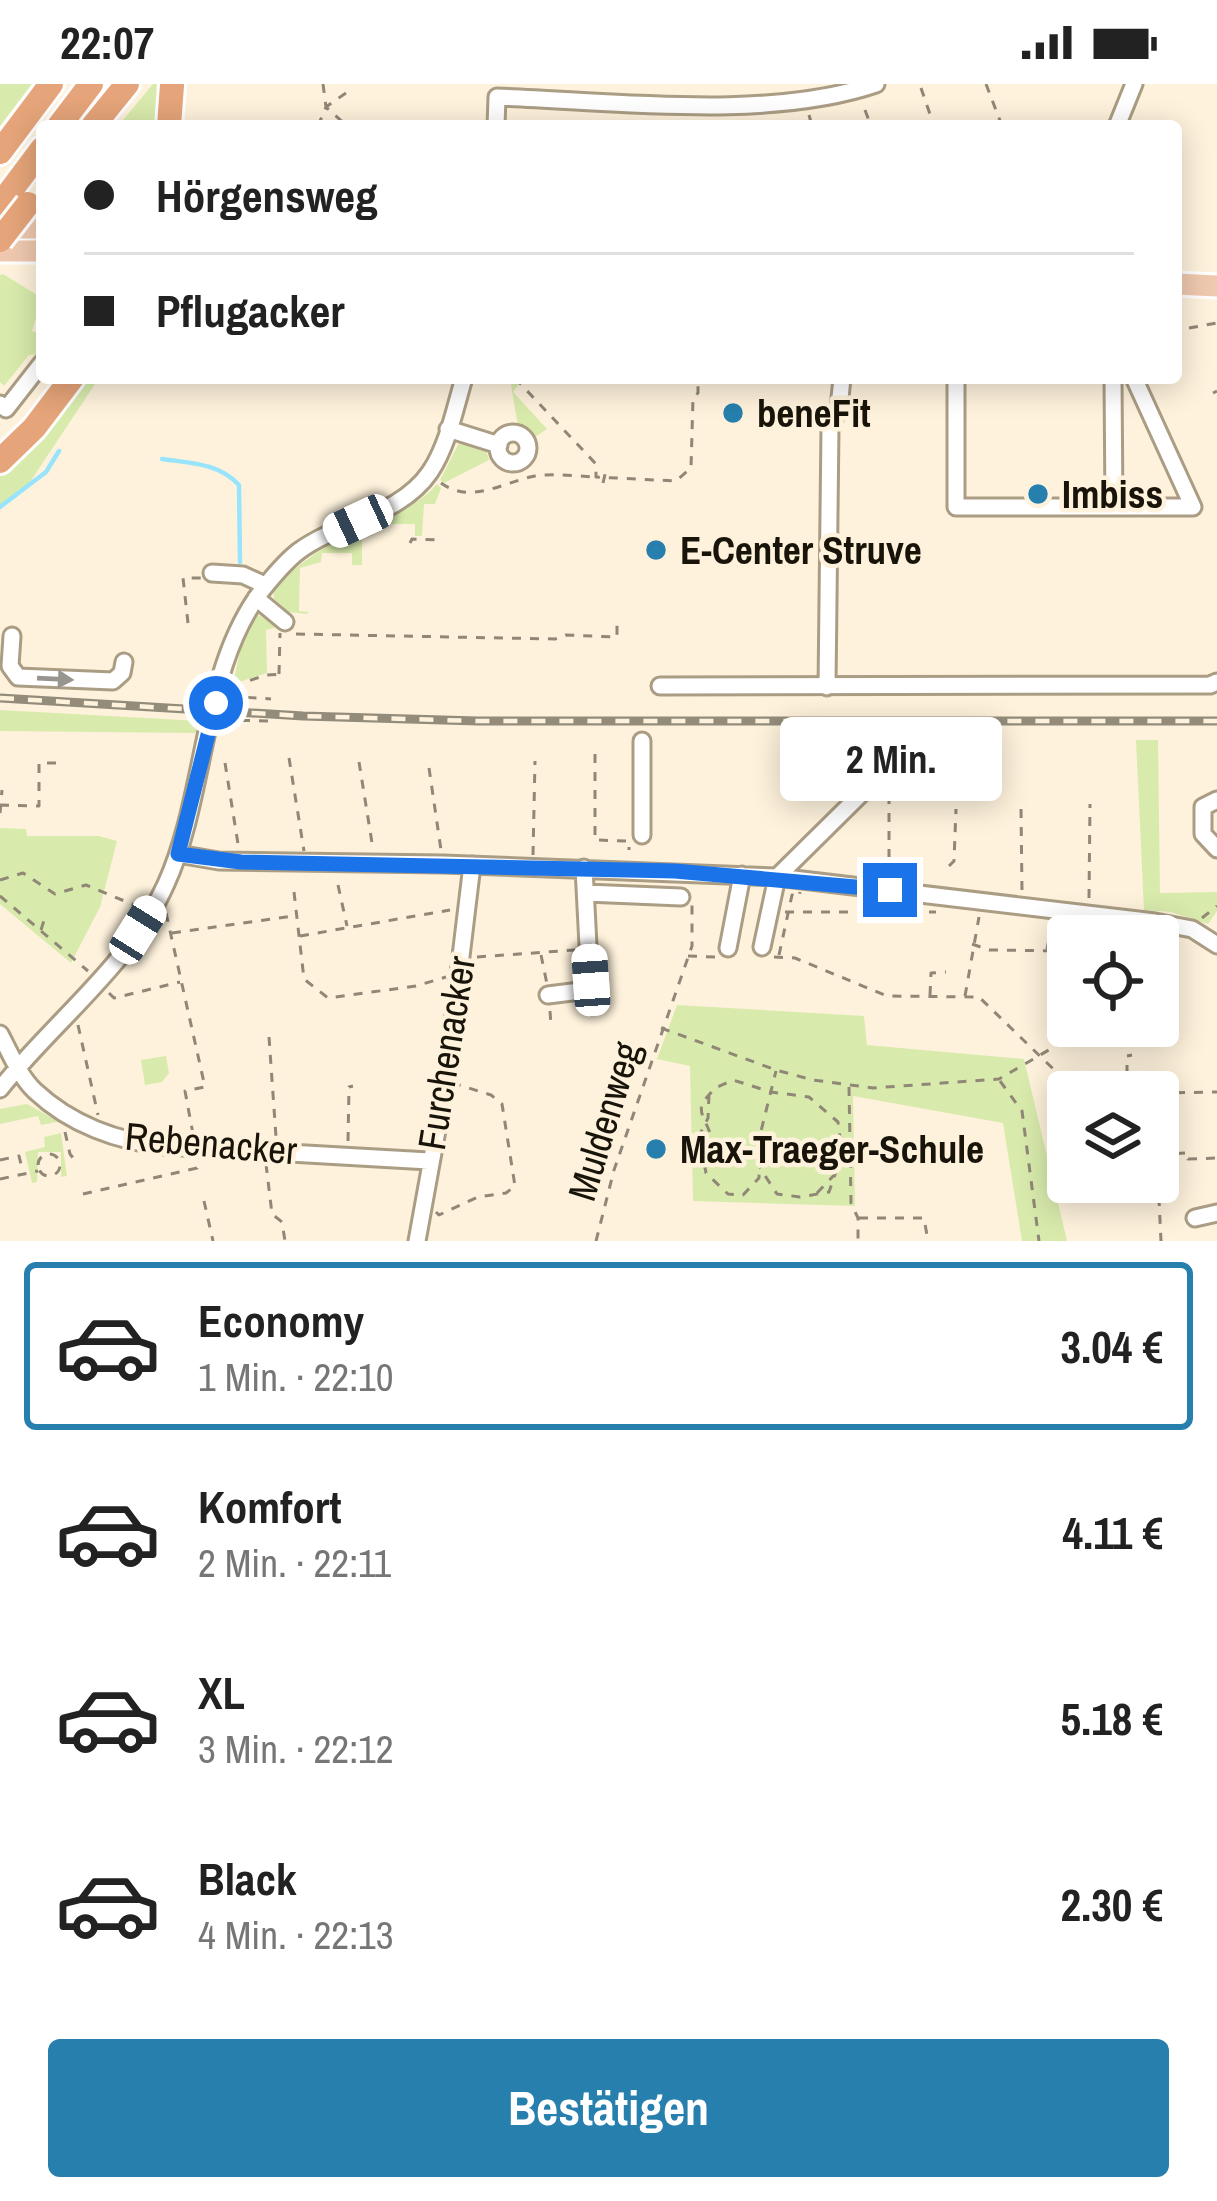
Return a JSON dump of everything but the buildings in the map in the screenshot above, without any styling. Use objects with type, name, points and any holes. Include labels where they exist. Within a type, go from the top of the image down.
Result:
[{"type":"highway","points":[[0,152],[51,84]]},
{"type":"highway","points":[[64,120],[91,84]]},
{"type":"highway","points":[[97,120],[127,84]]},
{"type":"highway","points":[[169,120],[172,85]]},
{"type":"highway","points":[[0,205],[36,157]]},
{"type":"highway","points":[[0,240],[35,196]]},
{"type":"highway","points":[[0,441],[47,384]]},
{"type":"highway","points":[[0,461],[34,428],[67,384]]},
{"type":"main road","points":[[0,228],[36,228]]},
{"type":"main road","points":[[0,251],[36,251]]},
{"type":"main road","points":[[1182,284],[1217,286]]},
{"type":"street","points":[[495,120],[491,90],[734,103],[808,100],[876,84]]},
{"type":"street","points":[[1119,120],[1134,84]]},
{"type":"street","points":[[0,404],[6,409],[36,370]]},
{"type":"street","points":[[0,1089],[98,981],[178,854],[224,670],[261,592],[299,551],[413,491],[434,467],[462,384]]},
{"type":"street","points":[[826,687],[830,427],[839,408],[841,384]]},
{"type":"street","points":[[956,384],[956,507],[1193,507],[1137,384]]},
{"type":"street","points":[[1113,384],[1114,507]]},
{"type":"street","points":[[448,429],[499,445]]},
{"type":"street","points":[[213,575],[242,575],[285,622]]},
{"type":"street","points":[[12,636],[10,666],[17,676],[113,681],[122,673],[124,662]]},
{"type":"street","points":[[660,686],[1217,682]]},
{"type":"street","points":[[641,835],[642,741]]},
{"type":"street","points":[[761,947],[777,877],[863,792]]},
{"type":"street","points":[[1217,800],[1203,807],[1203,834],[1217,849]]},
{"type":"street","points":[[178,854],[241,862],[443,864],[777,877],[1155,922],[1192,929],[1217,945]]},
{"type":"street","name":"Furchenacker","points":[[417,1241],[446,1082],[472,865]]},
{"type":"street","points":[[548,995],[588,988],[591,980],[584,868]]},
{"type":"street","points":[[728,948],[742,875]]},
{"type":"street","points":[[586,892],[687,899]]},
{"type":"street","name":"Rebenacker","points":[[0,1034],[40,1096],[100,1132],[146,1144],[429,1161]]},
{"type":"street","points":[[1195,1218],[1217,1213]]},
{"type":"path","points":[[322,84],[326,107],[340,120]]},
{"type":"path","points":[[986,84],[1000,120]]},
{"type":"path","points":[[321,120],[326,107],[353,88]]},
{"type":"path","points":[[921,88],[932,120]]},
{"type":"path","points":[[807,108],[810,120]]},
{"type":"path","points":[[865,110],[869,120]]},
{"type":"path","points":[[1190,328],[1217,323]]},
{"type":"path","points":[[521,384],[596,464],[596,477]]},
{"type":"path","points":[[437,480],[454,491],[483,492],[536,476],[676,481],[691,469],[693,398],[698,384]]},
{"type":"path","points":[[604,480],[606,470]]},
{"type":"path","points":[[410,543],[412,539],[441,540]]},
{"type":"path","points":[[188,623],[183,578],[213,575]]},
{"type":"path","points":[[271,699],[242,697],[228,689],[281,674],[279,633],[617,637],[617,620]]},
{"type":"path","points":[[221,721],[268,721]]},
{"type":"path","points":[[595,754],[595,849]]},
{"type":"path","points":[[290,758],[306,862]]},
{"type":"path","points":[[533,859],[535,761]]},
{"type":"path","points":[[359,762],[375,864]]},
{"type":"path","points":[[1,806],[39,806],[39,763],[64,763]]},
{"type":"path","points":[[226,763],[241,862]]},
{"type":"path","points":[[429,769],[443,864]]},
{"type":"path","points":[[889,777],[889,882]]},
{"type":"path","points":[[0,813],[2,790]]},
{"type":"path","points":[[1089,906],[1090,804]]},
{"type":"path","points":[[949,866],[954,861],[956,808]]},
{"type":"path","points":[[1021,809],[1022,898]]},
{"type":"path","points":[[595,840],[629,841],[629,850]]},
{"type":"path","points":[[0,880],[23,873],[55,894],[86,885],[166,913],[205,1087],[185,1091],[199,1178]]},
{"type":"path","points":[[338,885],[348,928]]},
{"type":"path","points":[[805,912],[803,887],[799,897],[792,895],[778,957],[795,958],[887,996],[979,997],[1055,1071]]},
{"type":"path","points":[[294,892],[304,979],[328,998],[416,986],[461,965],[589,949]]},
{"type":"path","points":[[0,896],[114,998],[182,982]]},
{"type":"path","name":"Muldenweg","points":[[596,1241],[614,1170],[692,946],[687,899]]},
{"type":"path","points":[[788,912],[936,914],[937,904]]},
{"type":"path","points":[[1197,924],[1217,906]]},
{"type":"path","points":[[298,936],[467,907]]},
{"type":"path","points":[[965,998],[981,910]]},
{"type":"path","points":[[41,932],[46,914]]},
{"type":"path","points":[[172,933],[295,916]]},
{"type":"path","points":[[1179,944],[1186,936]]},
{"type":"path","points":[[972,944],[989,950],[1047,951]]},
{"type":"path","points":[[930,997],[932,973],[946,972]]},
{"type":"path","points":[[78,1023],[100,1123]]},
{"type":"path","points":[[661,1028],[776,1070],[872,1088],[999,1079],[1056,1047]]},
{"type":"path","points":[[269,1037],[272,1214],[282,1222],[285,1241]]},
{"type":"path","points":[[1127,1071],[1127,1056],[1132,1055]]},
{"type":"path","points":[[776,1070],[771,1092],[760,1135],[760,1168],[750,1191],[728,1194],[706,1173],[699,1136],[709,1096],[733,1079],[771,1092],[809,1097],[836,1118],[850,1119]]},
{"type":"path","points":[[999,1079],[1022,1111],[1039,1241]]},
{"type":"path","points":[[422,1198],[439,1215],[478,1198],[506,1193],[514,1186],[502,1104],[491,1095],[446,1082]]},
{"type":"path","points":[[271,1084],[279,1083]]},
{"type":"path","points":[[849,1085],[851,1204],[858,1218],[858,1241]]},
{"type":"path","points":[[347,1154],[349,1087],[353,1086]]},
{"type":"path","points":[[1179,1092],[1217,1091]]},
{"type":"path","points":[[349,1116],[357,1115]]},
{"type":"path","points":[[760,1168],[777,1193],[800,1197],[829,1192],[842,1142],[836,1118]]},
{"type":"path","points":[[65,1122],[70,1154],[77,1163]]},
{"type":"path","points":[[704,1148],[712,1136],[705,1123]]},
{"type":"path","points":[[1179,1153],[1188,1153],[1188,1159],[1217,1158]]},
{"type":"path","points":[[0,1160],[20,1156],[23,1174]]},
{"type":"path","points":[[83,1194],[197,1168]]},
{"type":"path","points":[[816,1195],[838,1170]]},
{"type":"path","points":[[0,1179],[40,1171]]},
{"type":"path","points":[[204,1201],[213,1241]]},
{"type":"path","points":[[1159,1203],[1161,1241]]},
{"type":"path","points":[[858,1218],[925,1218],[928,1241]]},
{"type":"green space","points":[[0,84],[32,84],[0,126]]},
{"type":"green space","points":[[153,84],[161,84],[158,120],[123,120]]},
{"type":"green space","points":[[0,275],[36,294],[32,331],[36,332],[36,354],[29,355],[4,386],[0,382]]},
{"type":"green space","points":[[78,384],[95,384],[26,488],[0,508],[0,472]]},
{"type":"green space","points":[[519,384],[513,392],[547,429],[535,437],[518,426],[511,385]]},
{"type":"green space","points":[[460,441],[486,449],[489,460],[444,483],[440,480]]},
{"type":"green space","points":[[437,484],[441,488],[435,504],[424,504],[422,536],[415,536],[415,524],[374,524],[372,536],[362,537],[362,565],[352,565],[352,553],[322,553],[321,562],[300,568],[299,611],[307,614],[289,612],[274,599],[273,590],[316,553],[413,504]]},
{"type":"green space","points":[[257,614],[277,627],[266,630],[267,673],[233,684],[241,647]]},
{"type":"green space","points":[[0,710],[200,721],[196,733],[0,731]]},
{"type":"green space","points":[[1136,740],[1158,740],[1160,893],[1217,892],[1217,911],[1208,924],[1171,912],[1144,910]]},
{"type":"green space","points":[[0,828],[26,829],[27,836],[99,836],[117,841],[100,907],[71,963],[0,904]]},
{"type":"green space","points":[[677,1005],[864,1016],[867,1045],[1024,1059],[1047,1156],[1047,1203],[1058,1203],[1067,1241],[1022,1241],[1003,1123],[853,1096],[855,1206],[693,1201],[690,1066],[657,1059]]},
{"type":"green space","points":[[166,1056],[169,1073],[162,1082],[145,1085],[141,1060]]},
{"type":"green space","points":[[27,1104],[57,1122],[41,1125],[38,1116],[0,1124],[0,1109]]},
{"type":"green space","points":[[61,1133],[67,1176],[61,1177],[61,1152],[38,1152],[37,1182],[32,1183],[25,1152],[45,1147],[44,1137]]},
{"type":"waterway","points":[[0,507],[46,472],[59,451]]},
{"type":"waterway","points":[[162,459],[213,468],[239,485],[240,562]]},
{"type":"railway","points":[[0,698],[478,721],[1217,721]]},
{"type":"place","name":"beneFit","points":[[733,413]]},
{"type":"place","name":"Imbiss","points":[[1038,494]]},
{"type":"place","name":"E-Center Struve","points":[[656,550]]},
{"type":"place","name":"Max-Traeger-Schule","points":[[656,1149]]},
{"type":"route","points":[[216,703],[178,854],[241,862],[675,871],[890,890]]}]
